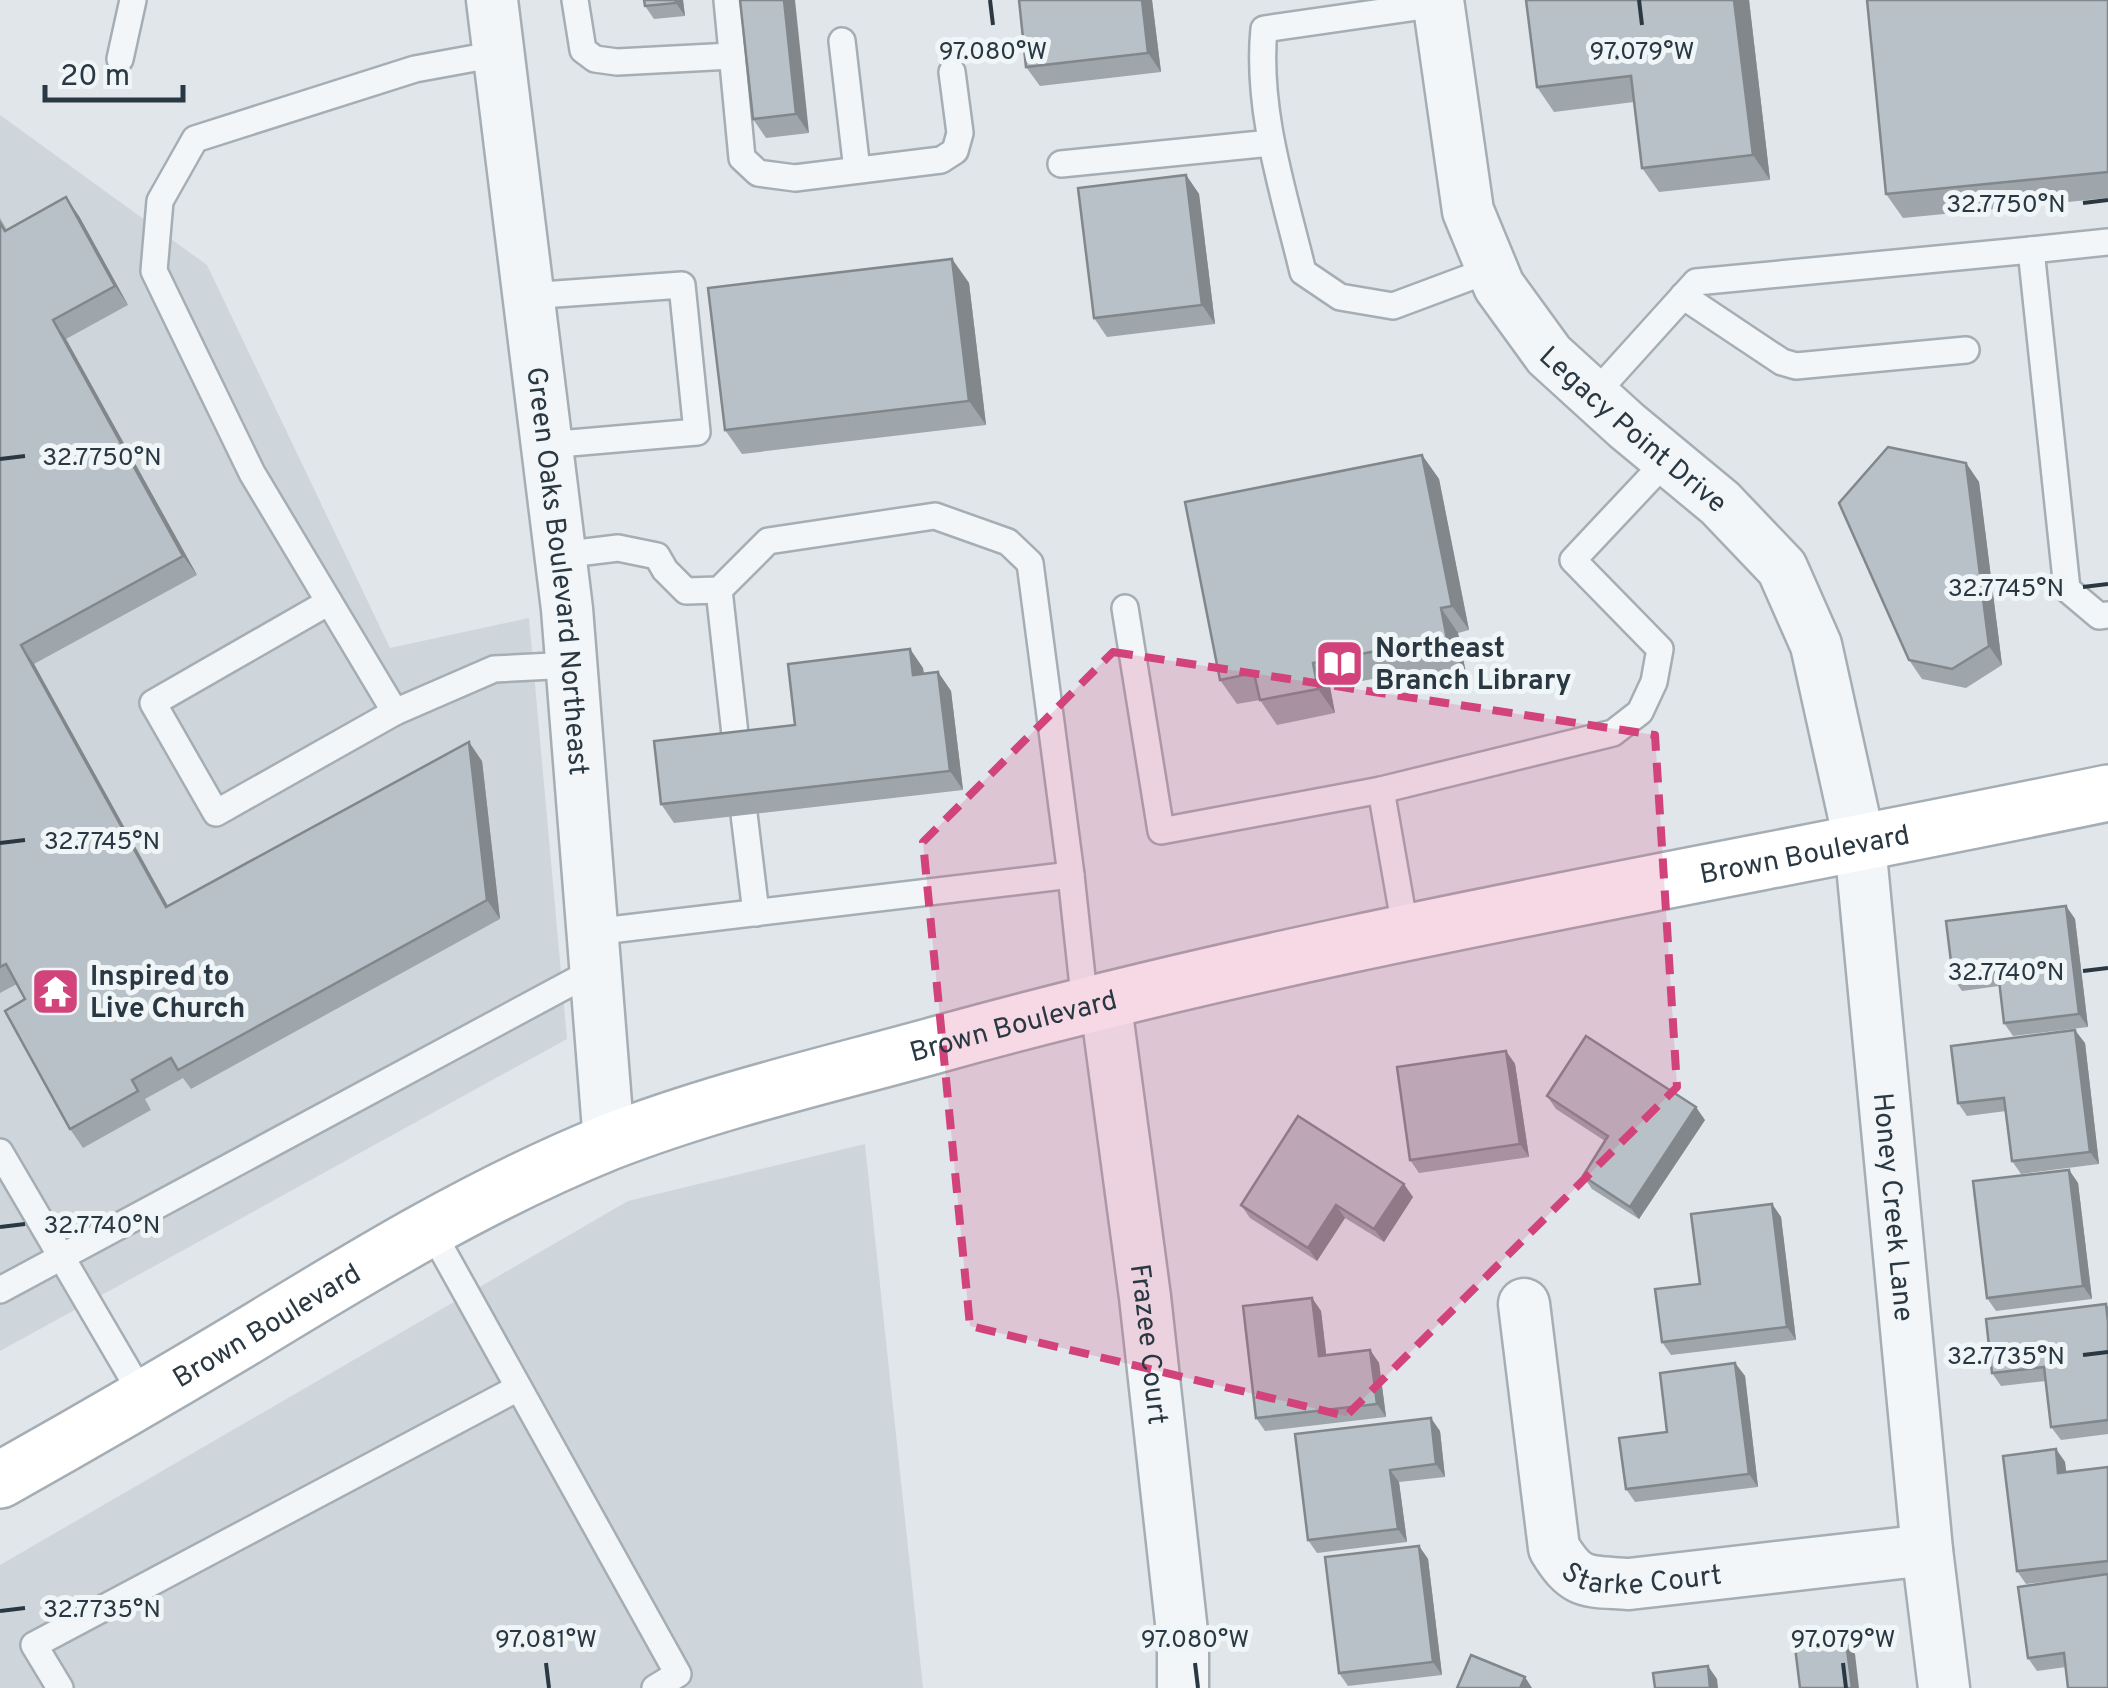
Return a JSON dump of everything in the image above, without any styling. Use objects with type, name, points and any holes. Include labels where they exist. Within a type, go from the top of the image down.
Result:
[{"type":"street","name":"Green Oaks Boulevard Northeast","points":[[492,0],[561,556],[609,1142]]},
{"type":"street","name":"Legacy Point Drive","points":[[1438,2],[1468,211],[1499,286],[1549,355],[1720,503],[1782,568],[1816,645],[1860,844]]},
{"type":"street","name":"Brown Boulevard","points":[[0,1480],[430,1228],[517,1182],[682,1116],[1095,1002],[1491,914],[2108,793]]},
{"type":"street","name":"Honey Creek Lane","points":[[1860,844],[1927,1550],[1944,1688]]},
{"type":"street","name":"Frazee Court","points":[[1095,1002],[1145,1297],[1183,1641],[1183,1688]]},
{"type":"street","name":"Starke Court","points":[[1524,1304],[1554,1548],[1566,1567],[1583,1581],[1628,1584],[1927,1550]]},
{"type":"lane","points":[[120,59],[133,0]]},
{"type":"lane","points":[[575,0],[582,50],[594,59],[617,62],[732,56]]},
{"type":"lane","points":[[727,0],[742,158],[758,173],[796,178],[940,160],[955,152],[960,133],[952,72]]},
{"type":"lane","points":[[1438,2],[1264,29],[1261,56],[1271,142],[1304,272],[1340,297],[1392,306],[1492,269]]},
{"type":"lane","points":[[842,41],[857,170]]},
{"type":"lane","points":[[395,712],[252,473],[154,271],[160,200],[195,140],[416,69],[497,54]]},
{"type":"lane","points":[[1061,164],[1271,142]]},
{"type":"lane","points":[[1593,396],[1696,282],[2108,242]]},
{"type":"lane","points":[[2031,250],[2067,589],[2099,616],[2108,615]]},
{"type":"lane","points":[[528,296],[682,285],[697,432],[547,445]]},
{"type":"lane","points":[[1683,296],[1782,362],[1796,366],[1966,350]]},
{"type":"lane","points":[[1125,608],[1161,831],[1381,790],[1613,733],[1640,712],[1654,682],[1660,649],[1573,560],[1667,460]]},
{"type":"lane","points":[[561,556],[618,548],[657,556],[664,570],[686,592],[719,590],[768,542],[935,516],[1008,542],[1030,563],[1070,875],[1095,1002]]},
{"type":"lane","points":[[719,590],[738,752]]},
{"type":"lane","points":[[329,602],[153,703],[216,813],[395,712],[494,669],[572,664]]},
{"type":"lane","points":[[1381,790],[1406,933]]},
{"type":"lane","points":[[744,814],[756,913]]},
{"type":"lane","points":[[0,1290],[594,951],[756,913],[1070,875]]},
{"type":"lane","points":[[0,1152],[144,1398]]},
{"type":"lane","points":[[430,1228],[678,1674],[655,1688]]},
{"type":"lane","points":[[60,1688],[34,1646],[518,1388]]},
{"type":"highlighted area","points":[[1113,652],[1655,735],[1677,1087],[1346,1416],[970,1326],[923,842]]},
{"type":"shaded area","points":[[0,115],[207,265],[390,648],[529,618],[567,1039],[0,1351]]},
{"type":"shaded area","points":[[865,1144],[923,1688],[0,1688],[0,1565],[628,1201]]},
{"type":"building","points":[[644,0],[675,0],[676,3],[645,6]]},
{"type":"building","points":[[740,0],[784,0],[796,114],[753,119]]},
{"type":"building","points":[[1019,0],[1142,0],[1148,53],[1026,67]]},
{"type":"building","points":[[1526,0],[1734,0],[1753,155],[1642,168],[1631,76],[1537,87]]},
{"type":"building","points":[[1867,0],[2108,0],[2108,172],[1886,194]]},
{"type":"building","points":[[1186,175],[1202,305],[1094,318],[1078,188]]},
{"type":"building","points":[[66,197],[115,286],[53,320],[183,556],[21,645],[166,907],[469,742],[487,900],[178,1070],[171,1058],[132,1080],[138,1091],[70,1129],[5,1011],[25,999],[6,964],[0,967],[0,223],[5,231]]},
{"type":"building","points":[[952,259],[969,401],[725,430],[708,288]]},
{"type":"building","points":[[1888,447],[1966,463],[1989,646],[1952,669],[1909,660],[1839,503]]},
{"type":"building","points":[[1422,455],[1452,606],[1441,608],[1449,649],[1390,661],[1387,649],[1313,663],[1318,689],[1260,700],[1254,673],[1220,680],[1185,502]]},
{"type":"building","points":[[910,649],[913,675],[938,672],[950,771],[661,804],[654,741],[795,725],[788,664]]},
{"type":"building","points":[[2066,906],[2079,1014],[2004,1023],[1998,972],[1953,978],[1946,921]]},
{"type":"building","points":[[2075,1030],[2090,1152],[2012,1161],[2004,1098],[1958,1103],[1951,1046]]},
{"type":"building","points":[[1586,1036],[1696,1107],[1630,1207],[1583,1176],[1608,1136],[1547,1096]]},
{"type":"building","points":[[1506,1051],[1520,1144],[1410,1160],[1397,1067]]},
{"type":"building","points":[[1298,1116],[1404,1184],[1374,1229],[1336,1205],[1308,1248],[1241,1205]]},
{"type":"building","points":[[2069,1170],[2083,1286],[1987,1298],[1973,1181]]},
{"type":"building","points":[[1772,1204],[1787,1327],[1662,1342],[1655,1289],[1700,1284],[1691,1214]]},
{"type":"building","points":[[1312,1298],[1319,1356],[1370,1350],[1377,1404],[1256,1418],[1243,1306]]},
{"type":"building","points":[[2106,1304],[2108,1420],[2051,1427],[2044,1367],[1992,1373],[1986,1319]]},
{"type":"building","points":[[1735,1363],[1749,1474],[1626,1489],[1619,1438],[1667,1432],[1660,1373]]},
{"type":"building","points":[[1431,1418],[1436,1464],[1390,1470],[1398,1529],[1308,1540],[1295,1434]]},
{"type":"building","points":[[2056,1449],[2058,1473],[2108,1467],[2108,1561],[2017,1571],[2003,1456]]},
{"type":"building","points":[[1419,1546],[1433,1662],[1339,1673],[1325,1557]]},
{"type":"building","points":[[2108,1574],[2108,1688],[2068,1688],[2064,1653],[2028,1658],[2018,1587]]},
{"type":"building","points":[[1846,1641],[1852,1688],[1800,1688],[1795,1647]]},
{"type":"building","points":[[1471,1655],[1525,1677],[1520,1688],[1457,1688]]},
{"type":"building","points":[[1708,1666],[1710,1688],[1655,1688],[1653,1673]]},
{"type":"place","name":"Northeast Branch Library","points":[[1340,663]]},
{"type":"place","name":"Inspired to Live Church","points":[[55,991]]}]
